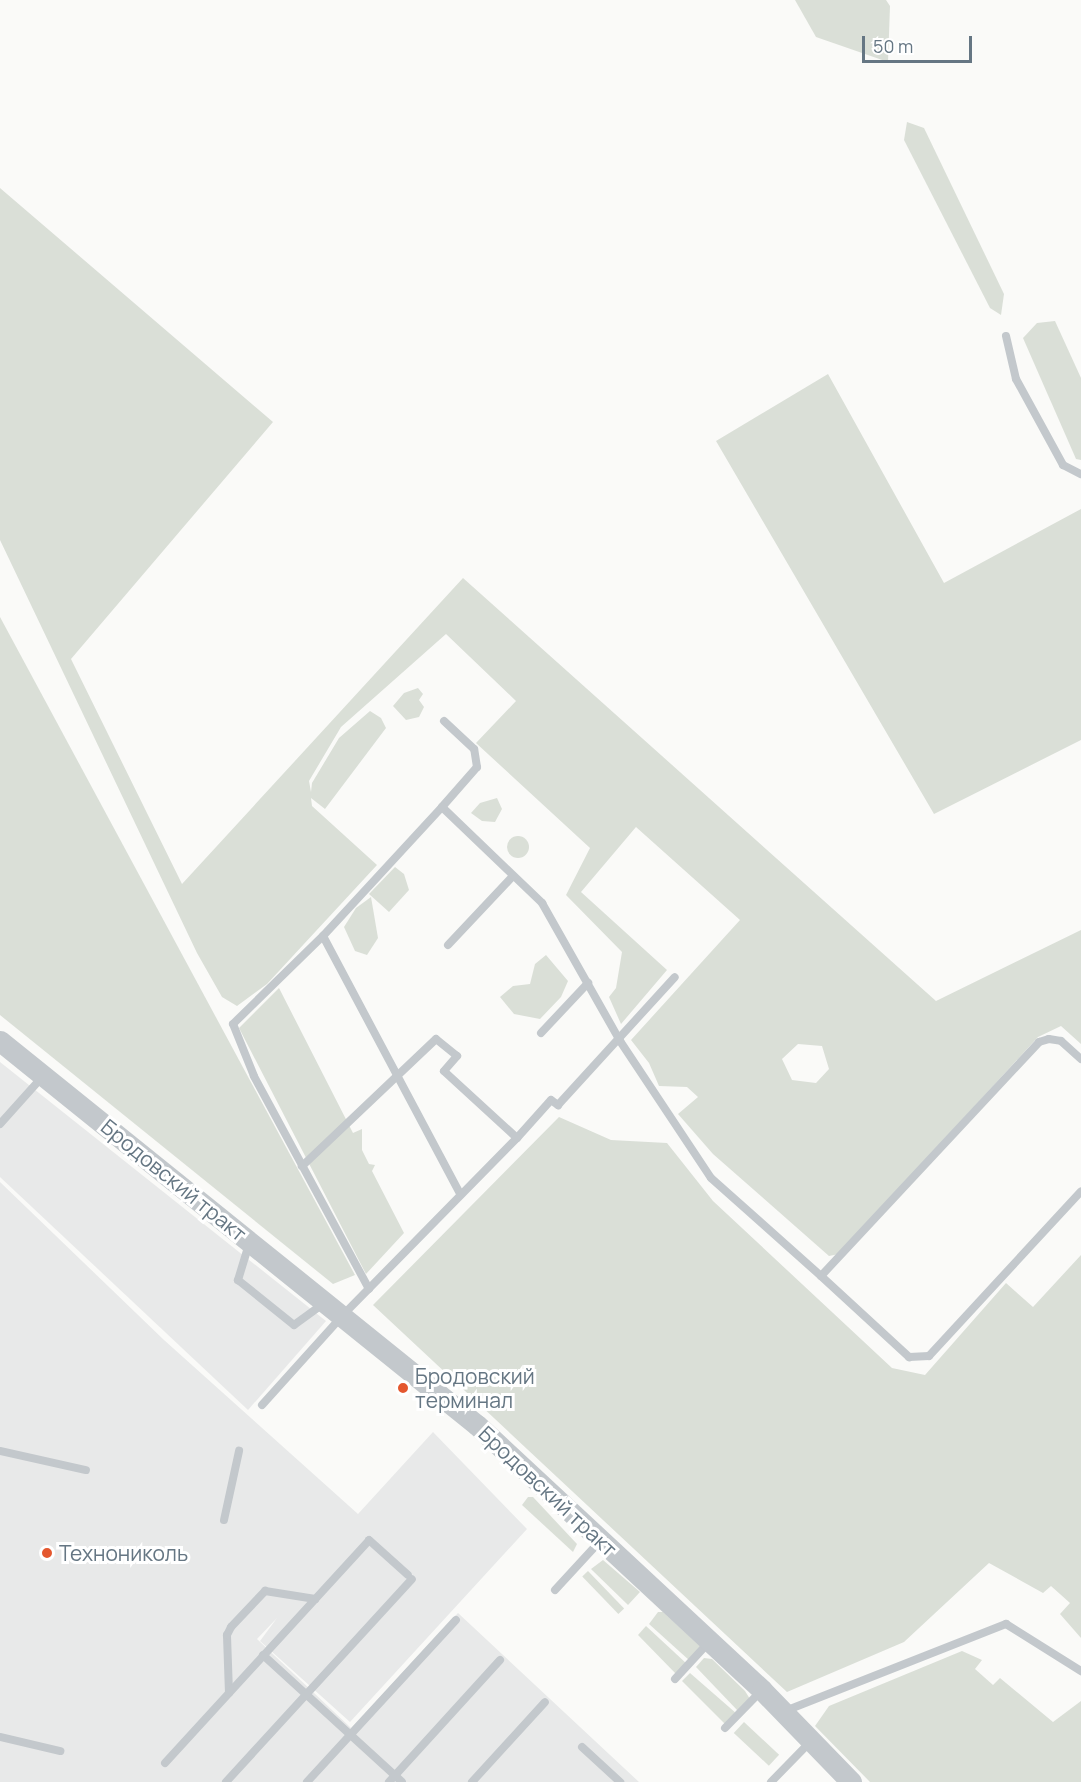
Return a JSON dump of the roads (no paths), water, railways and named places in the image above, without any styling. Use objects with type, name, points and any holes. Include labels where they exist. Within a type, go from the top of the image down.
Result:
[{"type":"street","name":"Бродовский тракт","points":[[0,1041],[477,1425],[762,1690],[851,1782]]},
{"type":"lane","points":[[1006,336],[1016,379],[1063,465],[1081,474]]},
{"type":"lane","points":[[369,1289],[254,1076],[233,1024],[323,936],[477,767],[474,749],[444,721]]},
{"type":"lane","points":[[442,807],[542,903],[620,1041],[711,1178],[909,1357],[929,1356],[1081,1191]]},
{"type":"lane","points":[[448,945],[513,877]]},
{"type":"lane","points":[[323,936],[461,1196]]},
{"type":"lane","points":[[262,1405],[342,1316],[461,1196],[551,1100],[558,1105],[620,1041],[675,977]]},
{"type":"lane","points":[[541,1033],[588,983]]},
{"type":"lane","points":[[821,1276],[1039,1042],[1049,1038],[1061,1041],[1081,1059]]},
{"type":"lane","points":[[302,1166],[436,1039],[457,1056],[444,1071],[517,1138]]},
{"type":"lane","points":[[0,1124],[43,1075]]},
{"type":"lane","points":[[250,1240],[238,1280],[294,1324],[325,1302]]},
{"type":"lane","points":[[0,1451],[86,1470]]},
{"type":"lane","points":[[224,1520],[239,1451]]},
{"type":"lane","points":[[165,1762],[369,1540],[410,1577],[226,1782]]},
{"type":"lane","points":[[555,1590],[602,1540]]},
{"type":"lane","points":[[229,1693],[227,1635],[260,1596],[270,1589],[315,1599]]},
{"type":"lane","points":[[307,1782],[456,1620]]},
{"type":"lane","points":[[784,1712],[1006,1624],[1081,1671]]},
{"type":"lane","points":[[675,1679],[710,1641]]},
{"type":"lane","points":[[263,1655],[351,1735],[395,1780],[501,1660]]},
{"type":"lane","points":[[725,1728],[762,1690]]},
{"type":"lane","points":[[472,1782],[546,1702]]},
{"type":"lane","points":[[0,1737],[60,1751]]},
{"type":"lane","points":[[771,1782],[812,1741]]},
{"type":"lane","points":[[582,1747],[620,1782]]},
{"type":"place","name":"Бродовский терминал","points":[[403,1388]]},
{"type":"place","name":"Технониколь","points":[[47,1553]]}]
